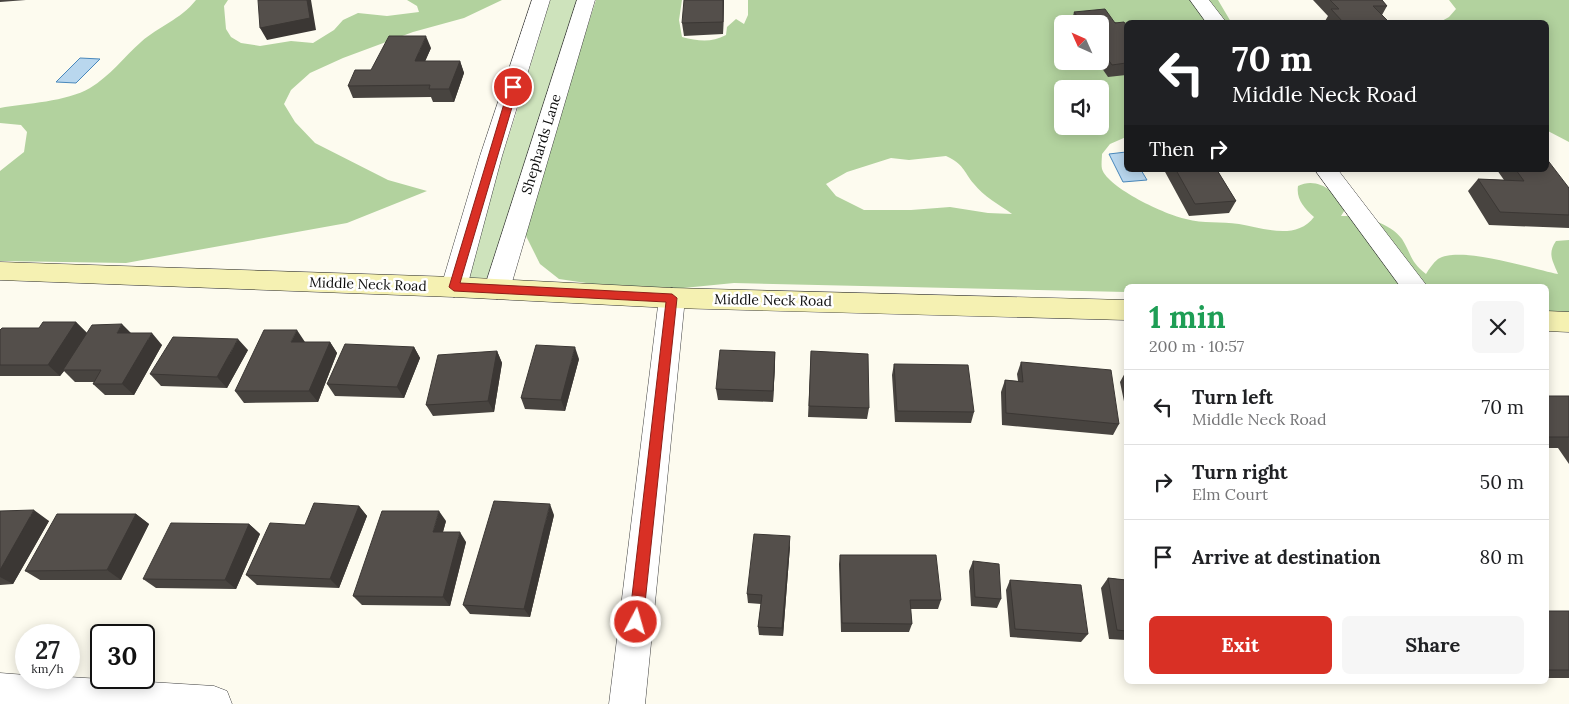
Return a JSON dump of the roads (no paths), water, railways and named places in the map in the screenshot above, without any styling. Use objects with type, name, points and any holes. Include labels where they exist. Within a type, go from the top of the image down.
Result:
[{"type":"main road","name":"Middle Neck Road","points":[[0,271],[454,287],[672,298],[1124,310]]},
{"type":"main road","points":[[1549,321],[1569,322]]},
{"type":"street","points":[[454,287],[491,156],[541,0]]},
{"type":"street","name":"Shephards Lane","points":[[496,289],[586,0]]},
{"type":"street","points":[[1199,0],[1214,20]]},
{"type":"street","points":[[1328,172],[1412,284]]},
{"type":"street","points":[[627,704],[672,298]]},
{"type":"street","points":[[0,691],[214,704]]},
{"type":"water","points":[[80,58],[100,59],[76,83],[56,82]]},
{"type":"water","points":[[1124,152],[1124,172],[1142,172],[1147,180],[1123,182],[1109,154]]}]
